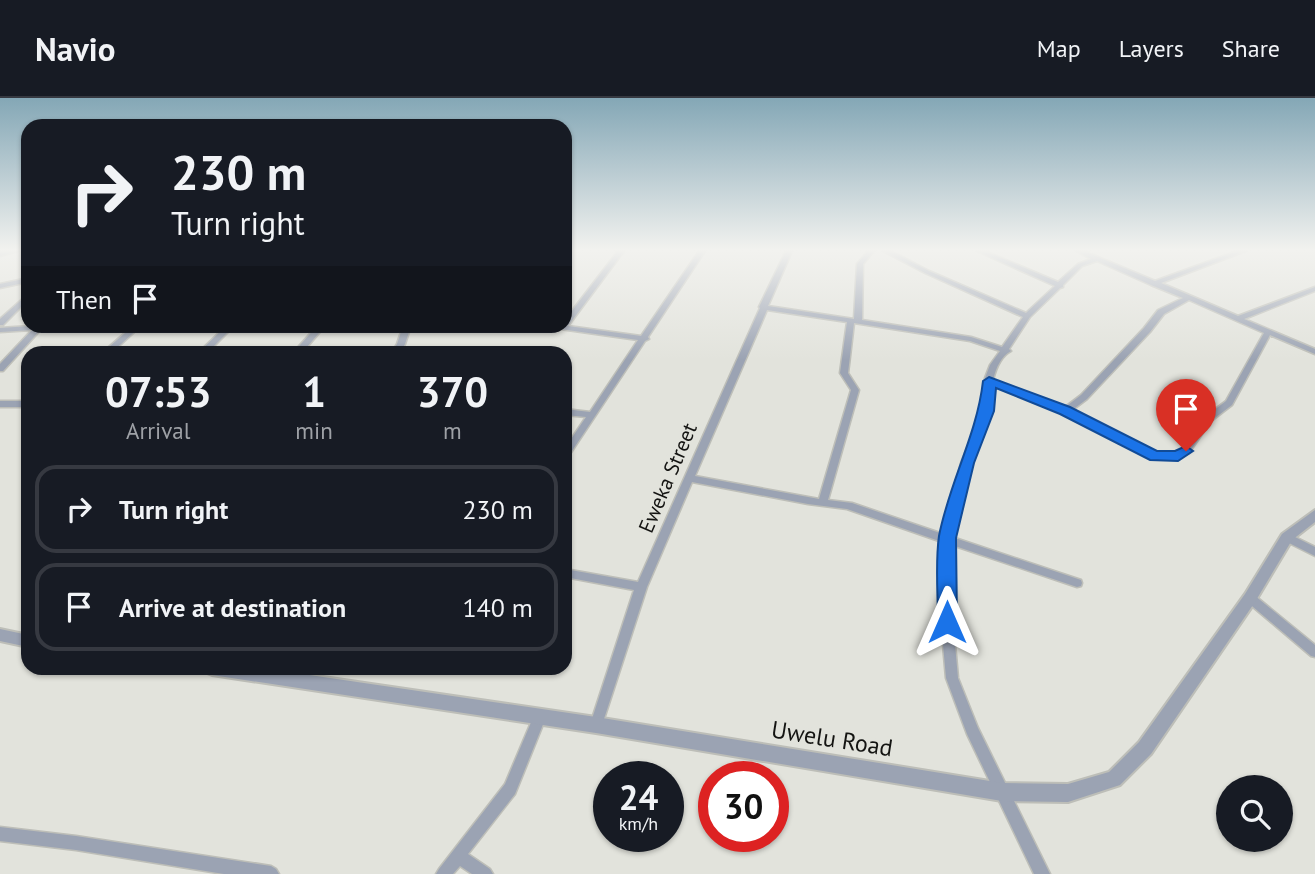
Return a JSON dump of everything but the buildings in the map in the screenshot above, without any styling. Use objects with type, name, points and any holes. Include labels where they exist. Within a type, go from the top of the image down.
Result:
[{"type":"street","points":[[572,317],[594,287]]},
{"type":"street","points":[[572,445],[679,287]]},
{"type":"street","name":"Eweka Street","points":[[596,725],[641,587],[772,287]]},
{"type":"street","points":[[823,502],[855,390],[844,373],[858,287]]},
{"type":"street","points":[[962,287],[1027,316]]},
{"type":"street","points":[[1042,874],[972,730],[952,678],[947,622],[947,538],[966,463],[986,411],[989,381],[994,365],[1007,351],[1027,316],[1060,287]]},
{"type":"street","points":[[1160,287],[1315,352]]},
{"type":"street","points":[[1237,319],[1315,289]]},
{"type":"street","points":[[1065,411],[1084,397],[1161,312],[1186,299]]},
{"type":"street","points":[[0,323],[19,306]]},
{"type":"street","points":[[763,307],[971,340],[1007,351]]},
{"type":"street","points":[[572,327],[645,339]]},
{"type":"street","points":[[0,330],[21,328]]},
{"type":"street","points":[[989,381],[1065,411],[1155,456],[1178,456],[1186,451],[1208,419],[1229,403],[1268,332]]},
{"type":"street","points":[[0,369],[33,333]]},
{"type":"street","points":[[114,346],[129,333]]},
{"type":"street","points":[[209,346],[223,333]]},
{"type":"street","points":[[0,404],[21,404]]},
{"type":"street","points":[[572,412],[593,415]]},
{"type":"street","points":[[689,478],[848,506],[883,520],[947,538],[1077,583]]},
{"type":"street","name":"Uwelu Road","points":[[259,675],[596,725],[1002,792],[1069,793],[1114,779],[1145,748],[1250,598],[1287,537],[1315,515]]},
{"type":"street","points":[[1287,537],[1315,552]]},
{"type":"street","points":[[572,574],[641,587]]},
{"type":"street","points":[[1250,598],[1315,652]]},
{"type":"street","points":[[0,635],[21,640]]},
{"type":"street","points":[[444,874],[509,789],[540,717]]},
{"type":"street","points":[[0,834],[232,871],[271,874]]},
{"type":"street","points":[[458,857],[485,874]]},
{"type":"route","points":[[947,622],[947,538],[966,463],[986,411],[989,381],[1065,411],[1155,456],[1178,456],[1186,451]]}]
